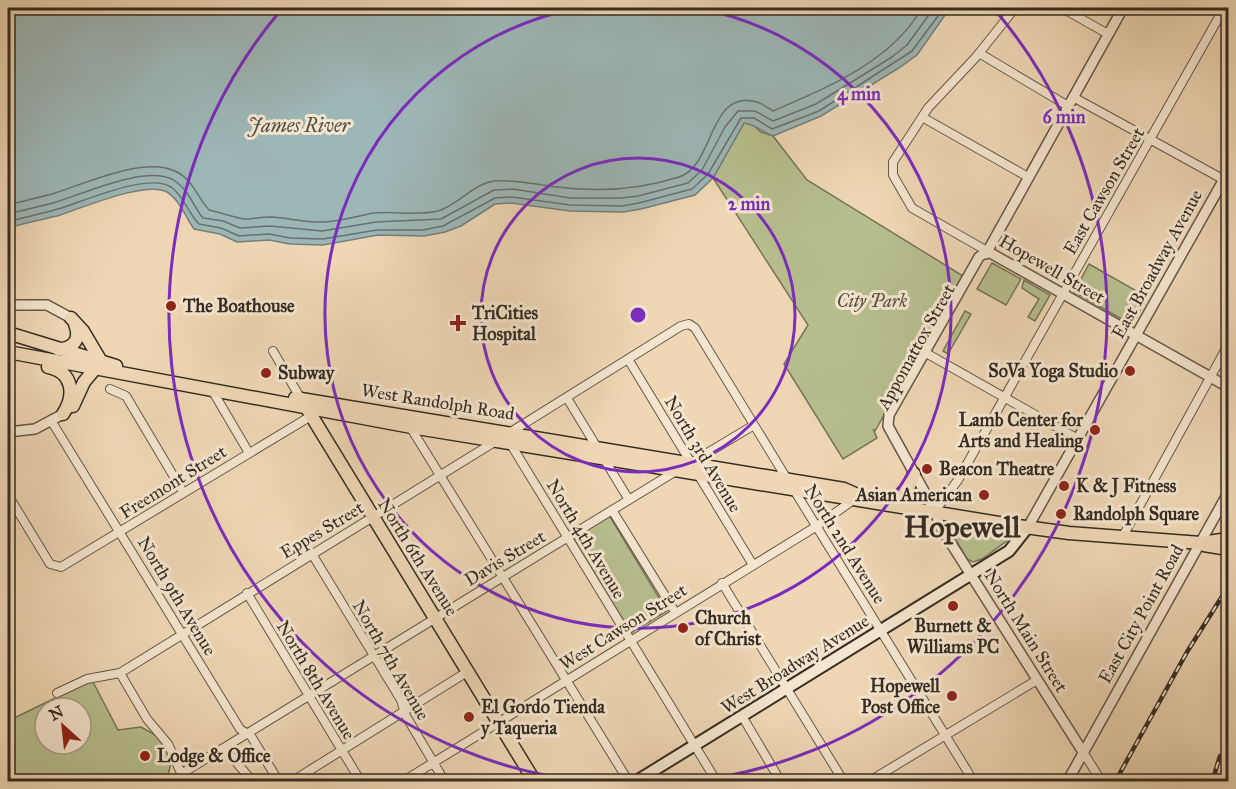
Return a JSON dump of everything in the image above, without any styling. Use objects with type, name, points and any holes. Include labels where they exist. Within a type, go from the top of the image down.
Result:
[{"type":"main road","points":[[56,349],[70,347],[78,338],[71,318]]},
{"type":"main road","points":[[63,414],[75,405],[86,379],[98,367],[83,331],[71,318]]},
{"type":"main road","name":"West Randolph Road","points":[[8,333],[56,349],[98,367],[306,407],[398,413],[604,459],[795,491],[859,498],[1028,527],[1201,543]]},
{"type":"main road","points":[[8,354],[15,360],[54,368],[65,375],[72,393],[70,405],[63,414]]},
{"type":"main road","name":"West Randolph Road","points":[[8,354],[98,367],[410,427],[497,441],[510,438],[597,447],[844,489],[859,498]]},
{"type":"main road","name":"North 6th Avenue","points":[[306,407],[535,782]]},
{"type":"main road","points":[[892,504],[909,486],[914,474]]},
{"type":"main road","name":"East Broadway Avenue","points":[[971,574],[1016,546],[1028,527]]},
{"type":"main road","points":[[1201,543],[1228,539]]},
{"type":"main road","points":[[1201,543],[1206,546],[1228,549]]},
{"type":"main road","name":"West Broadway Avenue","points":[[635,782],[971,574]]},
{"type":"street","points":[[1015,8],[979,53],[945,88],[922,117],[1028,177]]},
{"type":"street","points":[[1062,8],[1108,34]]},
{"type":"street","name":"Appomattox Street","points":[[890,433],[893,421],[928,354],[984,260],[1123,8]]},
{"type":"street","name":"East Cawson Street","points":[[935,511],[958,480],[1224,8]]},
{"type":"street","points":[[979,53],[1068,106]]},
{"type":"street","points":[[1073,97],[1227,177]]},
{"type":"street","name":"Hopewell Street","points":[[922,117],[893,162],[893,175],[912,207],[923,216],[1228,387]]},
{"type":"street","name":"East Broadway Avenue","points":[[1028,527],[1227,177]]},
{"type":"street","points":[[8,305],[47,305],[71,318]]},
{"type":"street","name":"North 2nd Avenue","points":[[628,359],[689,324],[695,328],[974,782]]},
{"type":"street","points":[[1123,536],[1228,345]]},
{"type":"street","name":"North 6th Avenue","points":[[273,351],[306,407]]},
{"type":"street","points":[[928,354],[1078,439]]},
{"type":"street","points":[[510,438],[628,359]]},
{"type":"street","name":"North 3rd Avenue","points":[[628,359],[753,565]]},
{"type":"street","points":[[110,389],[126,396],[183,492]]},
{"type":"street","points":[[212,390],[249,453]]},
{"type":"street","points":[[567,398],[629,500]]},
{"type":"street","name":"Freemont Street","points":[[8,495],[50,564],[56,568],[67,564],[249,453],[306,407]]},
{"type":"street","points":[[398,413],[410,427],[441,476],[629,782]]},
{"type":"street","points":[[8,432],[35,429],[52,422],[63,414]]},
{"type":"street","name":"North 9th Avenue","points":[[52,422],[240,729],[249,734],[279,782]]},
{"type":"street","name":"Davis Street","points":[[183,778],[225,748],[503,576],[754,425]]},
{"type":"street","name":"North Main Street","points":[[890,433],[935,511],[940,526],[1083,752]]},
{"type":"street","name":"North 4th Avenue","points":[[510,438],[567,537],[717,782]]},
{"type":"street","name":"Eppes Street","points":[[57,693],[87,679],[120,673],[497,441]]},
{"type":"street","name":"East City Point Road","points":[[1067,782],[1228,493]]},
{"type":"street","name":"West Cawson Street","points":[[402,782],[859,498]]},
{"type":"street","points":[[612,510],[675,612]]},
{"type":"street","name":"North 7th Avenue","points":[[312,554],[401,700],[404,711],[445,782]]},
{"type":"street","points":[[722,583],[844,782]]},
{"type":"street","name":"North 8th Avenue","points":[[247,593],[361,782]]},
{"type":"street","points":[[291,782],[467,672]]},
{"type":"street","points":[[120,673],[147,719],[168,744],[183,778]]},
{"type":"street","points":[[868,782],[1037,680]]},
{"type":"street","points":[[742,716],[781,782]]},
{"type":"street","points":[[225,748],[253,782]]},
{"type":"street","points":[[1083,752],[1102,782]]},
{"type":"green space","name":"City Park","points":[[744,123],[752,124],[761,132],[773,136],[807,180],[963,276],[875,431],[873,429],[877,438],[843,459],[784,364],[808,325],[713,178]]},
{"type":"green space","points":[[992,263],[1021,279],[1006,305],[977,289]]},
{"type":"green space","points":[[1089,264],[1147,297],[1132,325],[1074,292]]},
{"type":"green space","points":[[1024,280],[1050,295],[1035,321],[1028,317],[1039,299],[1022,288]]},
{"type":"green space","points":[[965,311],[971,314],[948,354],[943,351]]},
{"type":"green space","points":[[609,515],[667,611],[631,633],[573,538]]},
{"type":"green space","points":[[952,524],[1008,532],[1012,537],[982,559],[973,562],[967,559],[950,530]]},
{"type":"green space","points":[[92,680],[118,730],[141,727],[161,738],[170,760],[164,781],[8,782],[8,721],[33,709],[33,756],[93,756],[93,696],[59,696]]},
{"type":"water","name":"James River","points":[[8,8],[950,8],[917,55],[821,116],[773,136],[744,123],[713,178],[695,195],[623,212],[570,211],[511,203],[495,204],[461,226],[445,232],[424,236],[378,235],[323,245],[290,244],[269,240],[237,242],[220,234],[194,229],[172,195],[157,189],[129,192],[57,216],[8,228]]},
{"type":"railway","points":[[1115,782],[1187,652],[1228,587]]},
{"type":"railway","points":[[1223,782],[1228,668]]},
{"type":"railway","points":[[1212,782],[1220,756]]},
{"type":"place","name":"The Boathouse","points":[[171,306]]},
{"type":"place","name":"TriCities Hospital","points":[[458,323]]},
{"type":"place","name":"SoVa Yoga Studio","points":[[1130,371]]},
{"type":"place","name":"Subway","points":[[266,373]]},
{"type":"place","name":"Lamb Center for Arts and Healing","points":[[1095,430]]},
{"type":"place","name":"Beacon Theatre","points":[[927,469]]},
{"type":"place","name":"K & J Fitness","points":[[1064,486]]},
{"type":"place","name":"Asian American","points":[[984,495]]},
{"type":"place","name":"Randolph Square","points":[[1061,514]]},
{"type":"place","name":"Burnett & Williams PC","points":[[953,606]]},
{"type":"place","name":"Church of Christ","points":[[683,628]]},
{"type":"place","name":"Hopewell Post Office","points":[[952,696]]},
{"type":"place","name":"El Gordo Tienda y Taqueria","points":[[469,717]]},
{"type":"place","name":"Lodge & Office","points":[[145,756]]},
{"type":"district","name":"Hopewell","points":[[962,527]]}]
